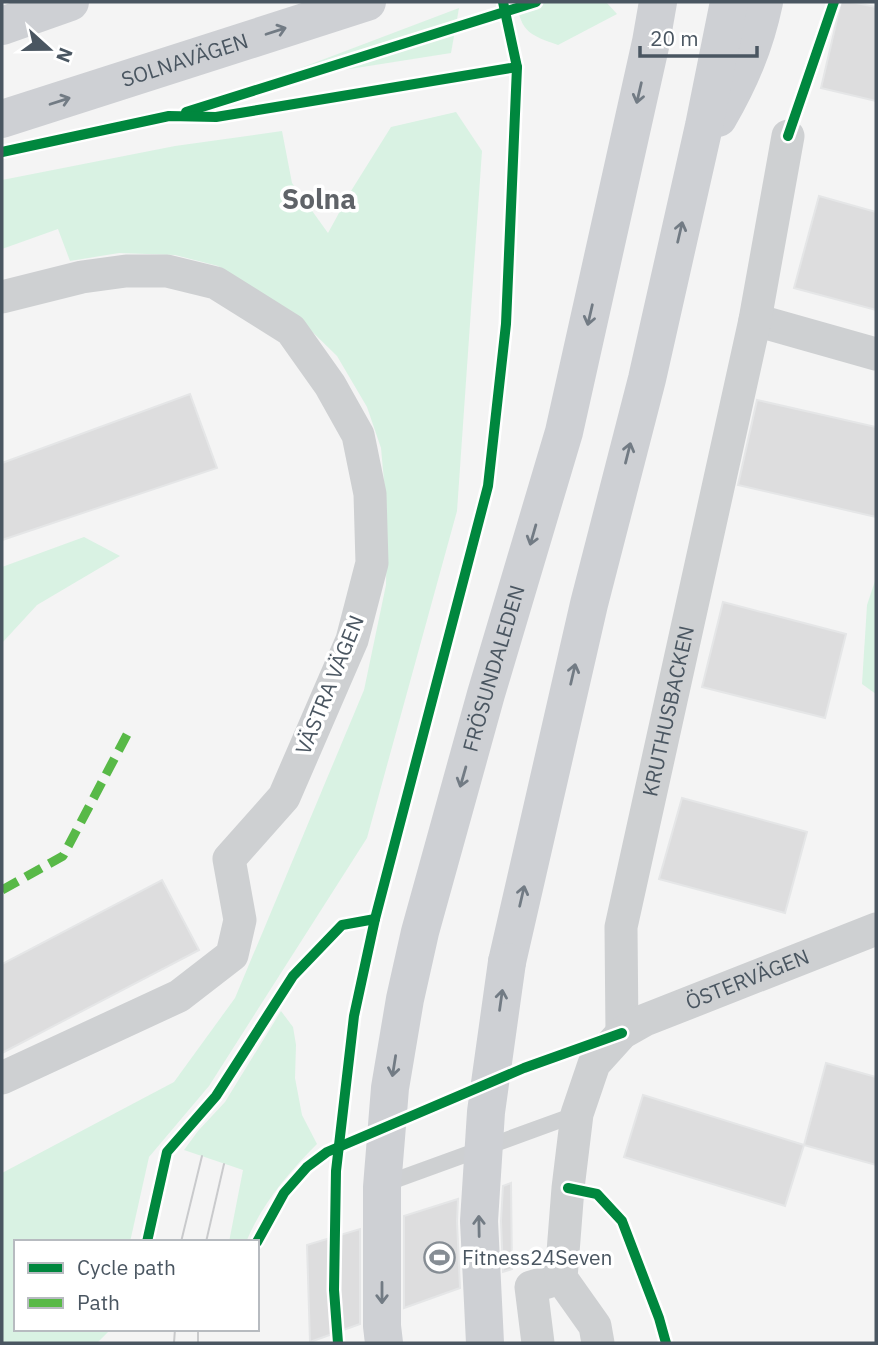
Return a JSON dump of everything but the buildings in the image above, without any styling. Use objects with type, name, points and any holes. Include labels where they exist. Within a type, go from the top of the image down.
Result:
[{"type":"main road","points":[[2,26],[70,2]]},
{"type":"main road","name":"SOLNAVÄGEN","points":[[2,119],[367,2]]},
{"type":"main road","points":[[639,2],[651,43]]},
{"type":"main road","name":"FRÖSUNDALEDEN","points":[[384,1343],[382,1187],[390,1088],[405,999],[420,932],[486,694],[564,432],[658,2]]},
{"type":"main road","points":[[485,1343],[480,1208],[486,1112],[507,962],[589,604],[647,379],[729,2]]},
{"type":"main road","points":[[698,153],[736,88],[758,32],[764,2]]},
{"type":"street","name":"KRUTHUSBACKEN","points":[[622,1033],[621,928],[755,320],[788,136]]},
{"type":"street","name":"VÄSTRA VÄGEN","points":[[2,297],[82,277],[126,271],[167,271],[216,283],[291,330],[330,385],[358,435],[370,494],[372,563],[352,639],[284,797],[229,859],[240,920],[232,956],[178,996],[2,1078]]},
{"type":"street","points":[[755,320],[876,354]]},
{"type":"street","name":"ÖSTERVÄGEN","points":[[622,1033],[645,1020],[876,929]]},
{"type":"street","points":[[598,1343],[595,1326],[561,1279],[568,1188],[576,1114],[594,1064],[622,1033]]},
{"type":"street","points":[[538,1343],[531,1287],[561,1279]]},
{"type":"lane","points":[[393,1181],[576,1114]]},
{"type":"green space","points":[[517,2],[606,2],[617,14],[558,45],[541,39],[524,26]]},
{"type":"green space","points":[[459,8],[451,53],[261,83]]},
{"type":"green space","points":[[456,112],[482,151],[457,511],[367,838],[209,1086],[149,1157],[130,1240],[14,1240],[14,1331],[109,1331],[97,1343],[2,1343],[2,1173],[174,1082],[235,998],[364,690],[386,585],[387,514],[381,448],[367,407],[337,356],[292,312],[218,266],[175,255],[119,253],[70,261],[58,229],[2,249],[2,180],[175,146],[282,131],[292,183],[328,233],[391,127]]},
{"type":"green space","points":[[84,537],[120,556],[37,605],[2,643],[2,567]]},
{"type":"green space","points":[[876,578],[876,694],[862,684],[867,605]]},
{"type":"green space","points":[[281,1011],[293,1027],[296,1045],[295,1078],[302,1115],[317,1144],[277,1190],[247,1240],[229,1240],[243,1170],[184,1150],[225,1102]]},
{"type":"tram line","points":[[181,1240],[202,1156]]},
{"type":"tram line","points":[[206,1240],[224,1164]]},
{"type":"tram line","points":[[174,1343],[175,1331]]},
{"type":"tram line","points":[[198,1331],[198,1343]]},
{"type":"marked path","points":[[2,890],[63,856],[130,729]]},
{"type":"cycle path","points":[[338,1343],[334,1290],[336,1171],[354,1016],[375,919],[488,486],[506,324],[517,67],[503,2]]},
{"type":"cycle path","points":[[186,112],[536,2]]},
{"type":"cycle path","points":[[788,136],[834,2]]},
{"type":"cycle path","points":[[2,152],[169,116],[216,117],[517,67]]},
{"type":"cycle path","points":[[147,1240],[167,1152],[216,1096],[293,976],[342,925],[375,919]]},
{"type":"cycle path","points":[[258,1240],[284,1193],[307,1167],[327,1152],[524,1068],[622,1033]]},
{"type":"cycle path","points":[[568,1188],[597,1194],[622,1221],[666,1343]]},
{"type":"place","name":"Fitness24Seven","points":[[439,1258]]},
{"type":"district","name":"Solna","points":[[319,199]]}]
